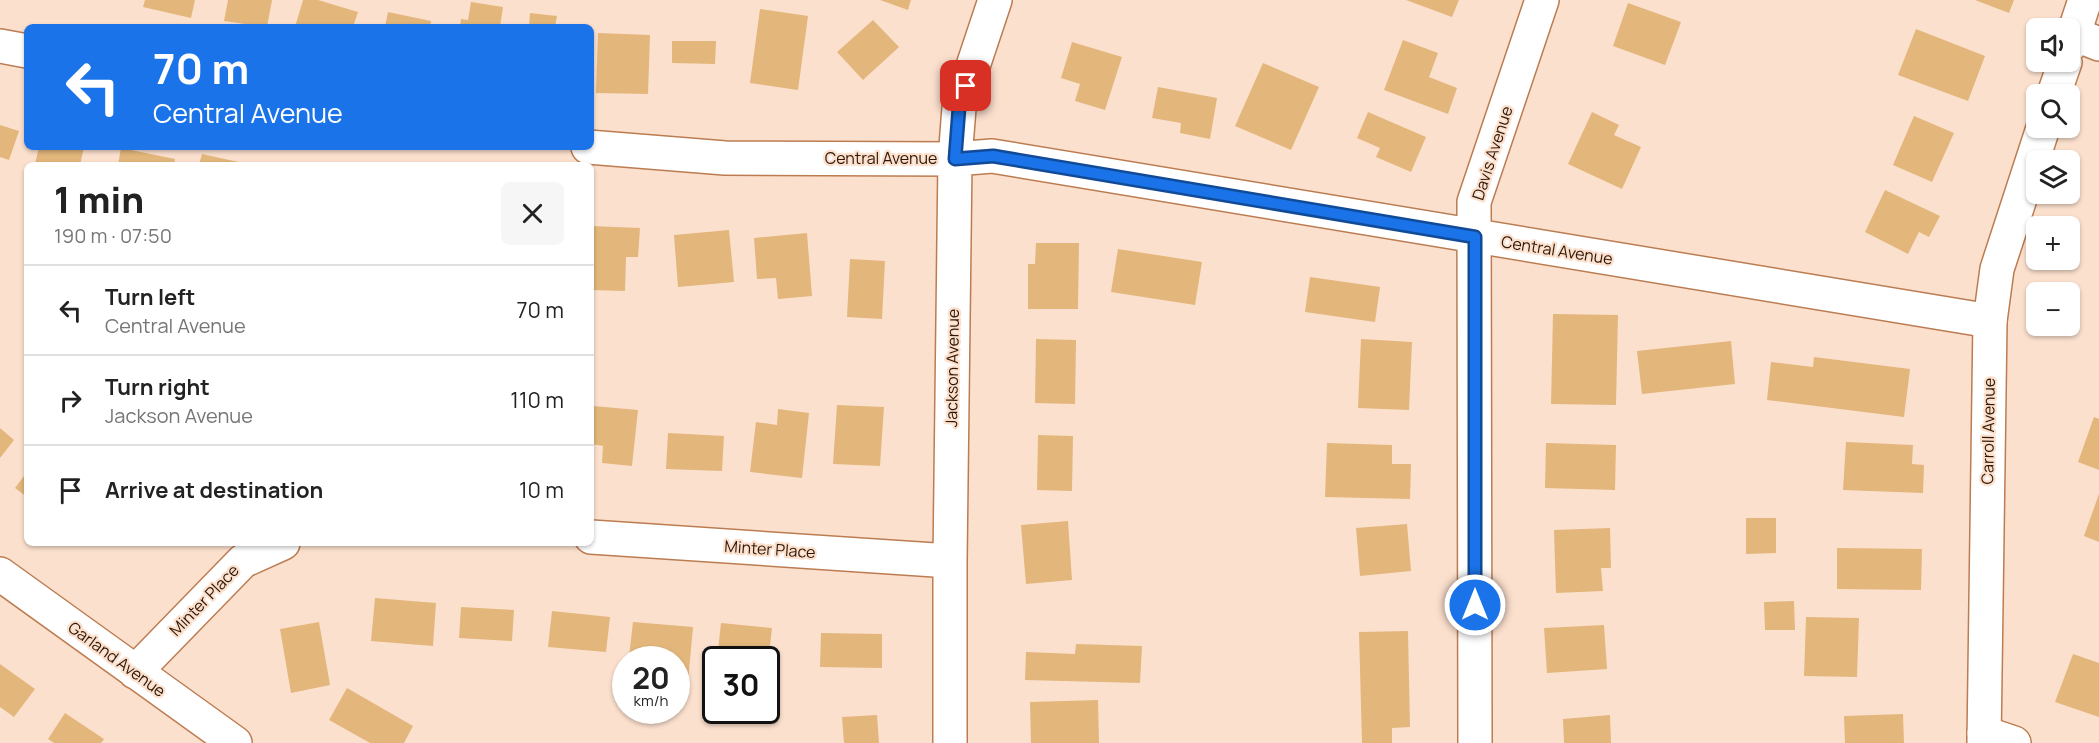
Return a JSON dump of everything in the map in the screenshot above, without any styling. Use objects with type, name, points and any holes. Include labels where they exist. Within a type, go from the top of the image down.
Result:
[{"type":"street","name":"Jackson Avenue","points":[[950,743],[955,159],[959,108],[995,0]]},
{"type":"street","name":"Davis Avenue","points":[[1475,743],[1474,202],[1542,0]]},
{"type":"street","points":[[2080,29],[2085,0]]},
{"type":"street","points":[[0,46],[24,50]]},
{"type":"street","name":"Carroll Avenue","points":[[1994,740],[1990,321],[1997,268],[2040,138]]},
{"type":"street","name":"Central Avenue","points":[[594,147],[725,158],[955,159],[993,156],[1990,321]]},
{"type":"street","name":"Minter Place","points":[[594,537],[950,561]]},
{"type":"street","name":"Minter Place","points":[[135,672],[243,561],[276,546]]},
{"type":"street","name":"Garland Avenue","points":[[0,574],[235,743]]},
{"type":"building","points":[[145,0],[195,0],[191,18],[143,7]]},
{"type":"building","points":[[228,0],[272,0],[268,24],[224,21]]},
{"type":"building","points":[[303,0],[318,0],[358,12],[354,24],[296,24]]},
{"type":"building","points":[[880,0],[911,0],[908,10]]},
{"type":"building","points":[[1406,0],[1459,0],[1452,17]]},
{"type":"building","points":[[1975,0],[2014,0],[2009,13]]},
{"type":"building","points":[[471,2],[503,7],[500,24],[460,24],[461,19],[468,20]]},
{"type":"building","points":[[1628,3],[1681,22],[1665,65],[1613,46]]},
{"type":"building","points":[[760,9],[808,16],[798,90],[750,83]]},
{"type":"building","points":[[388,12],[431,21],[430,24],[386,24]]},
{"type":"building","points":[[530,13],[557,16],[556,24],[529,24]]},
{"type":"building","points":[[873,20],[899,47],[863,80],[837,52]]},
{"type":"building","points":[[1916,29],[1985,56],[1968,101],[1898,75]]},
{"type":"building","points":[[598,33],[650,35],[648,94],[596,93]]},
{"type":"building","points":[[1403,40],[1438,53],[1429,77],[1457,88],[1448,114],[1384,90]]},
{"type":"building","points":[[672,41],[716,41],[715,64],[672,63]]},
{"type":"building","points":[[1072,42],[1122,57],[1105,110],[1075,101],[1080,84],[1061,78]]},
{"type":"building","points":[[1263,63],[1319,87],[1291,150],[1235,126]]},
{"type":"building","points":[[1158,87],[1217,98],[1210,139],[1180,133],[1181,123],[1152,118]]},
{"type":"building","points":[[1368,112],[1426,137],[1411,172],[1376,157],[1380,148],[1357,138]]},
{"type":"building","points":[[1592,112],[1619,125],[1614,135],[1641,147],[1622,189],[1568,164]]},
{"type":"building","points":[[1914,116],[1954,133],[1932,182],[1893,165]]},
{"type":"building","points":[[0,125],[19,131],[9,160],[0,157]]},
{"type":"building","points":[[38,150],[83,150],[81,162],[35,162]]},
{"type":"building","points":[[121,150],[175,159],[174,162],[119,162]]},
{"type":"building","points":[[202,154],[239,162],[200,162]]},
{"type":"building","points":[[1885,190],[1940,216],[1929,237],[1919,232],[1908,254],[1865,232]]},
{"type":"building","points":[[594,226],[640,228],[638,257],[626,257],[625,291],[594,290]]},
{"type":"building","points":[[729,230],[734,282],[678,287],[674,235]]},
{"type":"building","points":[[807,233],[812,296],[778,299],[776,278],[757,279],[754,238]]},
{"type":"building","points":[[1036,243],[1079,243],[1078,309],[1028,309],[1028,264],[1035,264]]},
{"type":"building","points":[[1118,249],[1202,262],[1195,305],[1111,292]]},
{"type":"building","points":[[850,259],[885,261],[882,319],[847,317]]},
{"type":"building","points":[[1310,277],[1380,287],[1375,322],[1305,312]]},
{"type":"building","points":[[1553,314],[1618,315],[1616,405],[1551,404]]},
{"type":"building","points":[[1036,339],[1076,340],[1075,404],[1035,403]]},
{"type":"building","points":[[1361,339],[1412,342],[1409,410],[1358,408]]},
{"type":"building","points":[[1731,341],[1735,384],[1642,394],[1637,351]]},
{"type":"building","points":[[1814,357],[1910,369],[1904,417],[1767,400],[1771,362],[1813,367]]},
{"type":"building","points":[[837,405],[884,407],[880,466],[833,464]]},
{"type":"building","points":[[594,406],[638,410],[632,466],[602,463],[603,446],[594,444]]},
{"type":"building","points":[[778,409],[809,413],[802,478],[750,472],[756,422],[777,425]]},
{"type":"building","points":[[2094,417],[2099,419],[2099,470],[2078,462]]},
{"type":"building","points":[[0,428],[14,440],[0,458]]},
{"type":"building","points":[[668,433],[724,436],[722,471],[666,469]]},
{"type":"building","points":[[1038,435],[1073,436],[1072,491],[1037,490]]},
{"type":"building","points":[[1846,442],[1913,445],[1912,464],[1924,465],[1923,493],[1843,490]]},
{"type":"building","points":[[1327,443],[1392,445],[1392,464],[1411,464],[1410,499],[1325,497]]},
{"type":"building","points":[[1546,443],[1616,445],[1615,490],[1545,488]]},
{"type":"building","points":[[24,476],[24,495],[15,488]]},
{"type":"building","points":[[2099,494],[2099,542],[2084,536]]},
{"type":"building","points":[[1746,518],[1776,518],[1776,553],[1746,554]]},
{"type":"building","points":[[1068,521],[1072,580],[1026,584],[1021,525]]},
{"type":"building","points":[[1407,524],[1411,571],[1360,576],[1356,528]]},
{"type":"building","points":[[1610,528],[1611,568],[1601,568],[1603,591],[1556,593],[1554,530]]},
{"type":"building","points":[[1837,548],[1922,549],[1921,590],[1837,589]]},
{"type":"building","points":[[375,598],[436,603],[433,646],[371,641]]},
{"type":"building","points":[[1794,601],[1795,630],[1765,630],[1764,602]]},
{"type":"building","points":[[461,607],[514,610],[512,641],[459,638]]},
{"type":"building","points":[[552,611],[610,617],[606,652],[548,647]]},
{"type":"building","points":[[1806,617],[1859,618],[1857,677],[1804,676]]},
{"type":"building","points":[[319,622],[330,685],[291,693],[280,629]]},
{"type":"building","points":[[633,622],[693,627],[690,660],[690,646],[630,646]]},
{"type":"building","points":[[721,623],[772,628],[770,646],[719,646]]},
{"type":"building","points":[[1604,625],[1607,669],[1547,673],[1544,628]]},
{"type":"building","points":[[1408,631],[1410,727],[1392,728],[1392,743],[1362,743],[1359,632]]},
{"type":"building","points":[[821,633],[882,634],[882,668],[820,667]]},
{"type":"building","points":[[1076,644],[1142,646],[1140,683],[1025,680],[1026,652],[1075,654]]},
{"type":"building","points":[[2073,654],[2099,663],[2099,717],[2055,702]]},
{"type":"building","points":[[0,664],[35,689],[14,717],[0,707]]},
{"type":"building","points":[[347,688],[413,726],[404,743],[370,743],[329,720]]},
{"type":"building","points":[[1098,700],[1099,743],[1031,743],[1030,702]]},
{"type":"building","points":[[65,713],[104,739],[101,743],[54,743],[48,739]]},
{"type":"building","points":[[1903,714],[1904,743],[1845,743],[1844,716]]},
{"type":"building","points":[[877,715],[879,743],[844,743],[842,717]]},
{"type":"building","points":[[1610,715],[1611,743],[1564,743],[1563,719]]},
{"type":"route","points":[[966,86],[959,108],[955,159],[993,156],[1475,237],[1475,605]]}]
